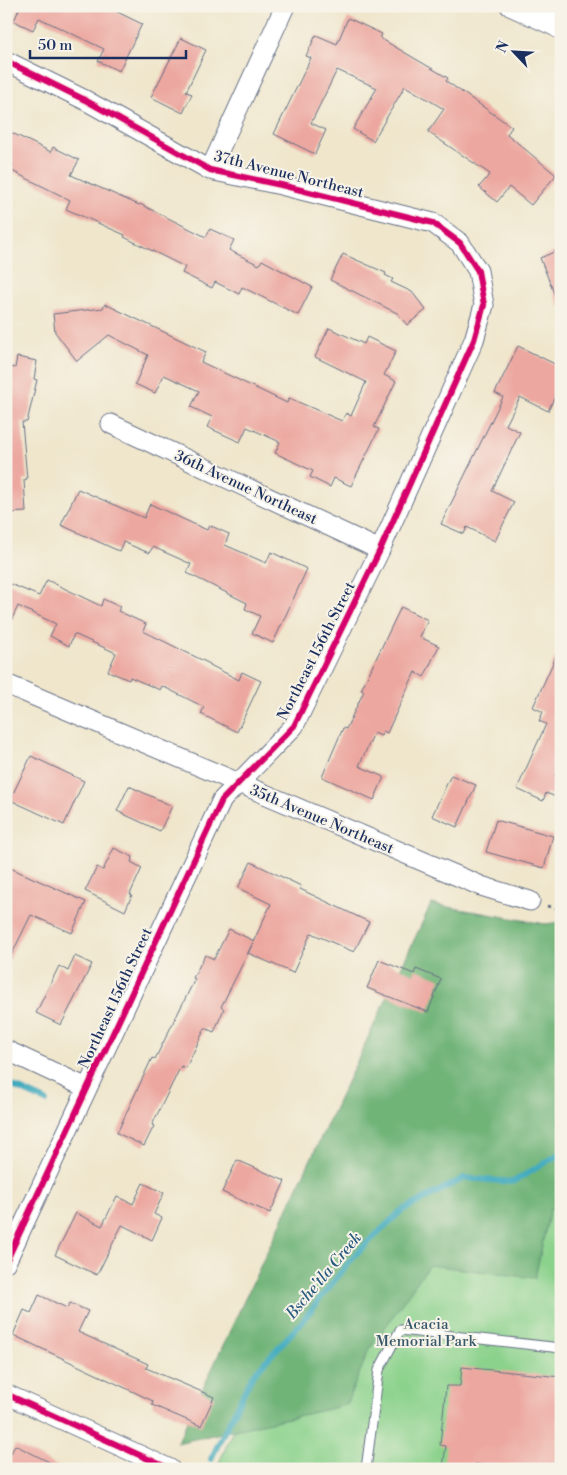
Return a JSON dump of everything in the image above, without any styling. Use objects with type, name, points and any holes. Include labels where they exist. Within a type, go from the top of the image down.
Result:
[{"type":"main road","points":[[546,6],[561,27]]},
{"type":"street","points":[[210,170],[285,6]]},
{"type":"street","points":[[510,6],[561,27]]},
{"type":"street","name":"37th Avenue Northeast","points":[[6,60],[85,100],[210,170],[281,185],[433,222],[460,244],[478,271]]},
{"type":"street","name":"Northeast 156th Street","points":[[6,1262],[222,800],[294,726],[380,550],[474,340],[484,305],[478,271]]},
{"type":"street","name":"36th Avenue Northeast","points":[[111,424],[380,550]]},
{"type":"street","name":"35th Avenue Northeast","points":[[6,684],[481,886],[530,901]]},
{"type":"street","points":[[6,1050],[87,1088]]},
{"type":"street","points":[[6,1394],[170,1469]]},
{"type":"lane","points":[[366,1469],[379,1370],[400,1330],[561,1348]]},
{"type":"green space","name":"Acacia Memorial Park","points":[[431,904],[545,924],[561,922],[561,1210],[550,1209],[535,1278],[429,1265],[369,1350],[346,1405],[177,1443]]},
{"type":"green space","name":"Acacia Memorial Park","points":[[467,914],[561,954],[561,1469],[216,1469]]},
{"type":"building","points":[[13,6],[105,6],[142,24],[119,71],[98,61],[104,49],[39,18],[33,30],[14,21],[19,9]]},
{"type":"building","points":[[348,18],[382,34],[380,38],[448,78],[446,81],[512,127],[507,134],[556,175],[531,205],[509,187],[497,202],[479,187],[490,174],[428,132],[444,109],[405,86],[373,141],[353,129],[377,88],[337,70],[311,123],[326,130],[315,154],[274,134],[311,58],[306,56],[316,35],[337,44]]},
{"type":"building","points":[[181,38],[206,50],[186,92],[192,94],[183,113],[151,97]]},
{"type":"building","points":[[6,130],[51,152],[53,147],[79,160],[71,175],[140,204],[206,237],[210,229],[234,240],[229,250],[259,265],[262,260],[312,287],[298,315],[242,287],[239,294],[215,282],[212,288],[182,273],[185,267],[124,237],[125,235],[66,209],[70,200],[10,170],[13,164],[6,161]]},
{"type":"building","points":[[561,249],[561,308],[560,308],[540,258]]},
{"type":"building","points":[[343,254],[386,273],[385,275],[393,279],[391,282],[412,292],[426,310],[407,325],[397,313],[330,280]]},
{"type":"building","points":[[105,304],[206,352],[201,362],[287,403],[289,398],[342,421],[346,413],[351,416],[366,382],[315,357],[329,328],[364,344],[367,337],[396,351],[384,375],[396,381],[374,427],[379,429],[351,486],[334,478],[330,487],[310,477],[313,471],[275,453],[280,442],[247,427],[240,442],[207,427],[212,417],[191,407],[199,391],[164,375],[155,393],[135,384],[148,355],[109,335],[77,361],[55,332],[53,314],[103,308]]},
{"type":"building","points":[[518,346],[561,367],[561,384],[548,411],[520,397],[506,425],[520,432],[492,491],[514,502],[495,541],[467,527],[464,534],[441,524],[503,397],[495,393]]},
{"type":"building","points":[[17,357],[37,361],[34,379],[37,380],[27,422],[22,422],[27,479],[24,480],[26,512],[6,513],[6,420],[10,404],[6,403],[6,366],[15,368]]},
{"type":"building","points":[[78,489],[144,518],[150,504],[207,530],[209,525],[229,534],[225,545],[266,563],[271,552],[307,569],[273,643],[252,633],[260,616],[245,609],[247,603],[187,573],[191,564],[153,547],[149,553],[123,542],[119,551],[61,525]]},
{"type":"building","points":[[47,580],[101,606],[103,599],[120,607],[118,611],[146,624],[143,631],[239,680],[242,672],[261,681],[237,732],[201,714],[204,707],[162,686],[160,690],[130,677],[129,680],[108,671],[116,653],[74,634],[69,646],[50,636],[56,624],[18,606],[6,632],[6,582],[39,596]]},
{"type":"building","points":[[401,607],[428,620],[420,637],[439,646],[424,677],[415,672],[387,733],[383,731],[381,736],[374,733],[359,766],[384,777],[374,800],[322,777],[343,728],[346,729],[364,691],[361,690]]},
{"type":"building","points":[[561,645],[561,762],[555,776],[561,779],[561,799],[546,793],[543,801],[517,789],[546,724],[539,721],[543,712],[533,707]]},
{"type":"building","points":[[31,756],[84,781],[64,825],[10,800]]},
{"type":"building","points":[[451,775],[476,785],[457,827],[432,816]]},
{"type":"building","points":[[129,786],[172,806],[160,831],[117,811]]},
{"type":"building","points":[[496,820],[553,836],[544,868],[486,852]]},
{"type":"building","points":[[114,848],[133,857],[131,862],[142,868],[130,894],[132,895],[125,911],[85,891],[97,867],[103,870]]},
{"type":"building","points":[[251,862],[301,886],[300,889],[369,922],[354,952],[311,933],[293,973],[248,953],[271,904],[238,888]]},
{"type":"building","points":[[6,866],[86,902],[72,933],[31,915],[6,966]]},
{"type":"building","points":[[229,929],[254,941],[221,1007],[224,1009],[214,1032],[205,1028],[186,1068],[181,1066],[152,1125],[154,1126],[144,1146],[117,1133],[152,1058],[155,1059],[205,955],[214,959]]},
{"type":"building","points":[[75,956],[92,964],[61,1025],[36,1013],[59,966],[68,971]]},
{"type":"building","points":[[379,960],[414,974],[416,969],[441,979],[428,1012],[367,988]]},
{"type":"building","points":[[237,1160],[285,1181],[270,1213],[222,1192]]},
{"type":"building","points":[[143,1183],[164,1193],[154,1214],[162,1218],[152,1240],[122,1225],[97,1275],[55,1255],[76,1213],[102,1226],[117,1196],[133,1204]]},
{"type":"building","points":[[39,1295],[67,1308],[70,1303],[88,1311],[78,1332],[148,1364],[146,1368],[214,1397],[201,1426],[152,1405],[153,1401],[13,1335],[24,1310],[31,1313]]},
{"type":"building","points":[[462,1367],[561,1377],[561,1469],[518,1469],[475,1464],[474,1469],[443,1467],[446,1446],[440,1445],[446,1386],[460,1386]]},
{"type":"building","points":[[15,1445],[63,1469],[6,1469],[6,1463]]},
{"type":"waterway","points":[[6,1083],[46,1101]]},
{"type":"waterway","name":"Bsche'tla Creek","points":[[211,1459],[252,1376],[300,1324],[355,1255],[401,1211],[464,1178],[513,1182],[561,1153]]},
{"type":"cycle path","points":[[6,61],[85,100],[210,170],[281,185],[433,223],[460,243],[478,271],[484,305],[474,340],[380,550],[294,726],[222,800],[6,1262]]},
{"type":"cycle path","points":[[6,1394],[170,1469]]}]
